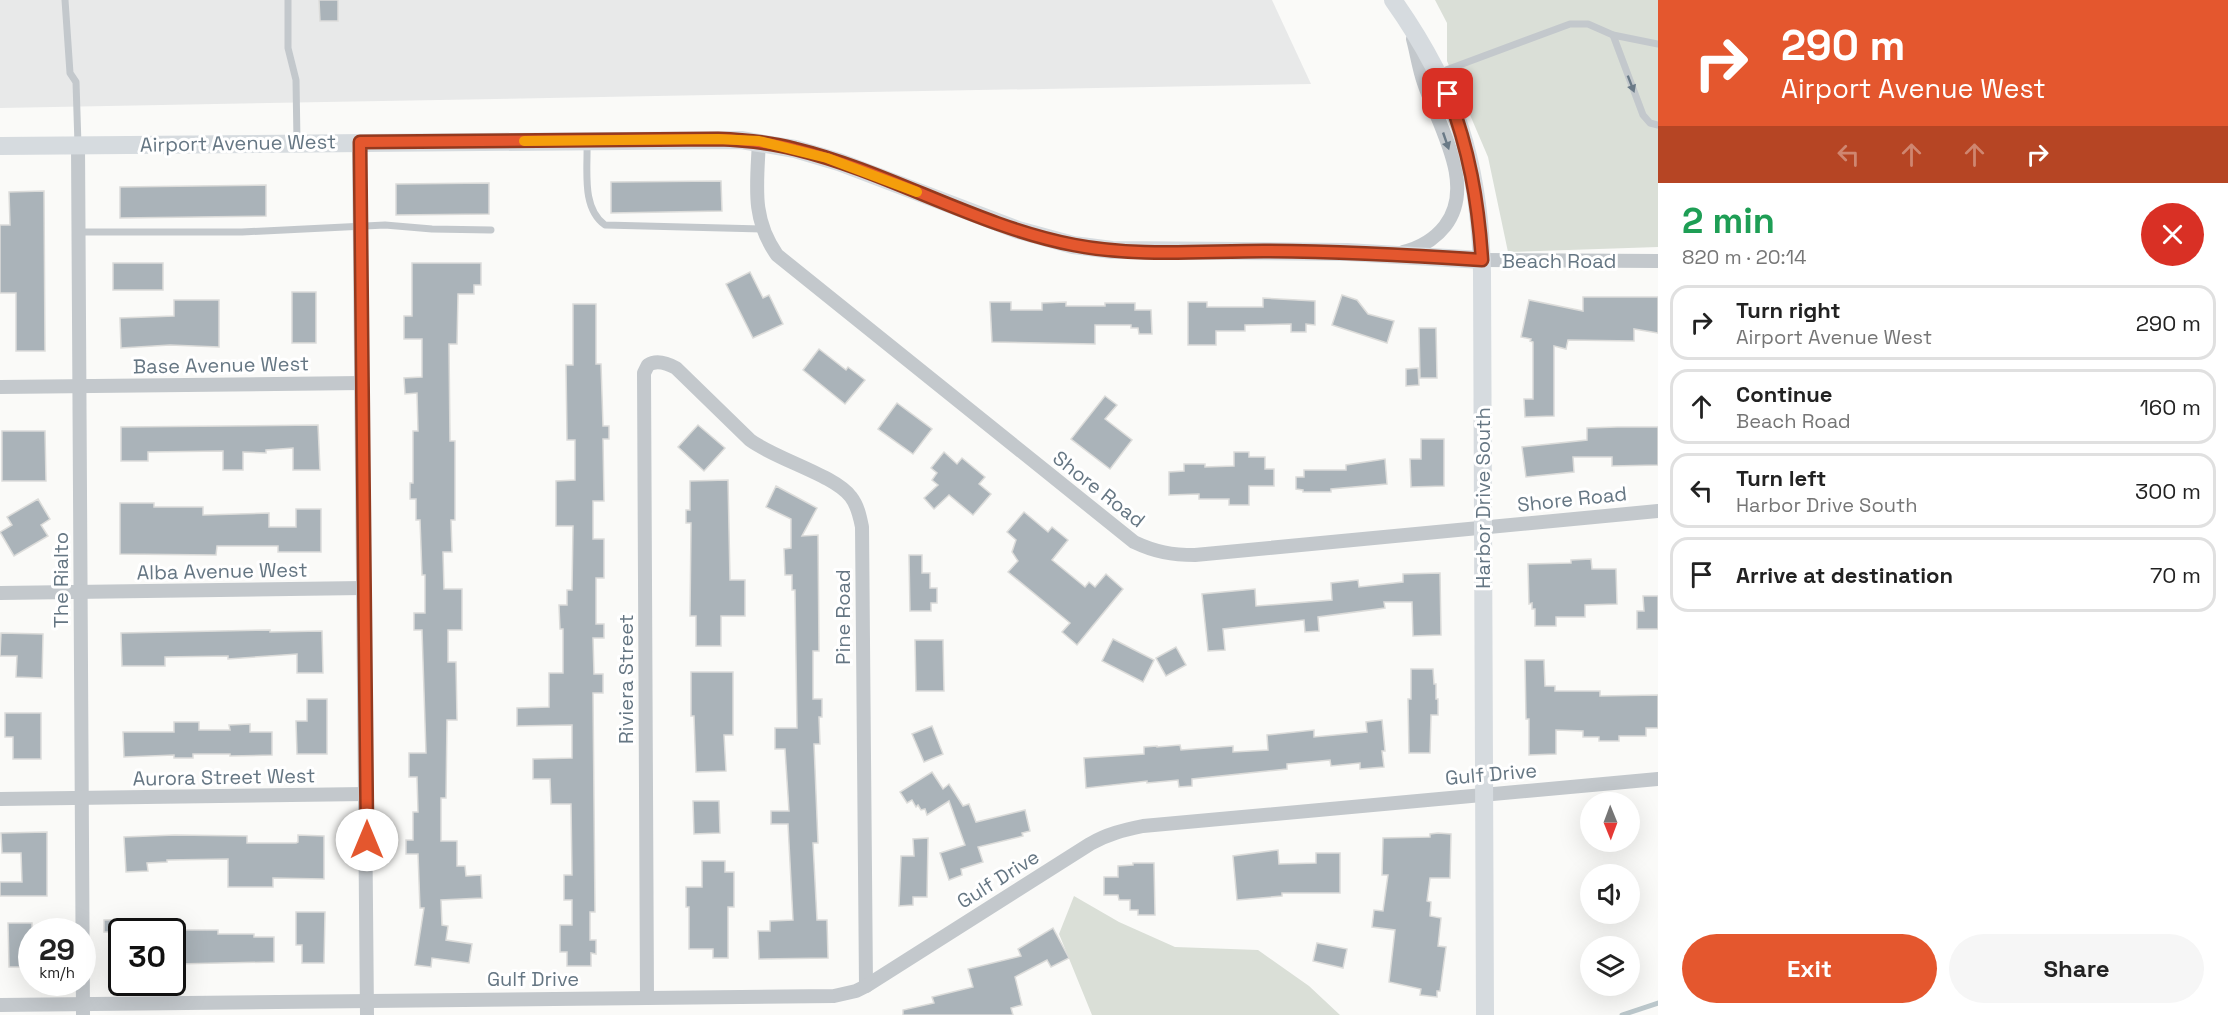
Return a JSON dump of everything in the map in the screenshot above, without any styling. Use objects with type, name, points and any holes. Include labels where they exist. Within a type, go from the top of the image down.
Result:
[{"type":"street","name":"Harbor Drive South","points":[[1393,0],[1410,25],[1448,94],[1467,151],[1478,203],[1482,260],[1485,1015]]},
{"type":"street","points":[[1393,254],[1418,247],[1439,234],[1452,215],[1457,195],[1455,172],[1450,153],[1424,82],[1410,25]]},
{"type":"street","name":"Airport Avenue West","points":[[0,146],[718,139],[759,141]]},
{"type":"street","name":"Beach Road","points":[[759,141],[795,148],[838,162],[992,221],[1048,240],[1073,245],[1132,251],[1304,251],[1482,260],[1658,261]]},
{"type":"street","name":"Shore Road","points":[[759,141],[757,211],[762,229],[771,247],[787,266],[1134,542],[1148,549],[1160,553],[1195,555],[1658,511]]},
{"type":"street","points":[[360,142],[367,1015]]},
{"type":"street","name":"The Rialto","points":[[78,145],[83,1009]]},
{"type":"street","name":"Pine Road","points":[[650,363],[665,363],[676,368],[750,440],[763,450],[841,486],[852,497],[859,512],[862,527],[866,986]]},
{"type":"street","name":"Riviera Street","points":[[647,998],[644,373],[650,363]]},
{"type":"street","name":"Base Avenue West","points":[[0,387],[362,383]]},
{"type":"street","name":"Alba Avenue West","points":[[0,593],[363,588]]},
{"type":"street","name":"Gulf Drive","points":[[0,1005],[83,1009],[368,999],[834,996],[866,986],[1104,836],[1143,826],[1658,779]]},
{"type":"street","name":"Aurora Street West","points":[[0,799],[366,794]]},
{"type":"lane","points":[[65,0],[70,73],[76,82],[78,145]]},
{"type":"lane","points":[[288,0],[288,48],[296,80],[297,142]]},
{"type":"lane","points":[[1438,73],[1570,24],[1588,24],[1612,35],[1658,44]]},
{"type":"lane","points":[[1612,35],[1643,115],[1650,123],[1658,125]]},
{"type":"lane","points":[[587,140],[589,197],[593,213],[606,225],[762,229]]},
{"type":"lane","points":[[78,232],[242,232],[361,225],[491,230]]},
{"type":"shaded area","points":[[0,0],[1272,0],[1311,84],[0,108]]},
{"type":"shaded area","points":[[1435,0],[1658,0],[1658,247],[1508,252],[1488,157],[1447,61],[1447,23]]},
{"type":"shaded area","points":[[1074,896],[1119,922],[1175,947],[1258,950],[1309,986],[1340,1015],[1092,1015],[1059,934]]},
{"type":"building","points":[[319,0],[338,0],[338,21],[320,21]]},
{"type":"building","points":[[721,181],[722,211],[611,213],[611,182]]},
{"type":"building","points":[[489,183],[489,214],[396,215],[396,184]]},
{"type":"building","points":[[266,185],[266,216],[120,218],[120,187]]},
{"type":"building","points":[[44,191],[45,351],[16,351],[16,293],[0,293],[0,225],[10,225],[9,192]]},
{"type":"building","points":[[113,263],[163,263],[163,290],[113,290]]},
{"type":"building","points":[[412,263],[481,263],[481,285],[474,285],[474,294],[458,294],[457,344],[449,344],[450,441],[455,441],[455,520],[451,520],[452,552],[443,552],[444,589],[462,589],[462,630],[448,630],[448,662],[456,662],[457,720],[447,720],[446,798],[441,798],[441,841],[457,841],[457,866],[465,866],[466,876],[481,875],[482,898],[441,900],[442,925],[448,926],[446,940],[472,944],[469,963],[432,958],[431,967],[415,965],[424,908],[420,908],[418,854],[406,854],[406,840],[413,840],[413,812],[418,812],[417,777],[409,777],[409,753],[426,753],[422,630],[414,630],[414,613],[425,613],[425,575],[422,575],[420,520],[416,520],[416,499],[410,499],[410,483],[413,483],[413,431],[418,431],[417,393],[405,394],[404,378],[422,377],[422,339],[404,339],[404,316],[412,316]]},
{"type":"building","points":[[750,272],[763,298],[769,295],[783,324],[753,338],[726,284]]},
{"type":"building","points":[[292,292],[316,292],[316,343],[292,343]]},
{"type":"building","points":[[1342,295],[1357,300],[1368,314],[1394,321],[1387,343],[1332,325]]},
{"type":"building","points":[[1583,297],[1658,297],[1658,333],[1634,329],[1634,341],[1568,340],[1566,349],[1554,346],[1554,416],[1525,417],[1524,399],[1533,399],[1533,342],[1530,341],[1531,339],[1521,337],[1529,300],[1583,311]]},
{"type":"building","points":[[1263,298],[1315,301],[1315,325],[1306,324],[1306,332],[1291,332],[1291,324],[1245,325],[1245,331],[1216,331],[1216,345],[1188,345],[1188,302],[1207,302],[1207,307],[1263,307]]},
{"type":"building","points":[[174,300],[219,300],[219,347],[170,345],[121,348],[120,318],[174,316]]},
{"type":"building","points":[[990,302],[1011,302],[1011,310],[1042,310],[1042,303],[1066,302],[1066,306],[1105,306],[1105,303],[1135,303],[1135,310],[1151,310],[1152,334],[1139,334],[1138,328],[1131,328],[1131,325],[1095,325],[1095,344],[992,342]]},
{"type":"building","points":[[573,304],[596,304],[596,364],[601,364],[603,426],[609,426],[609,439],[603,439],[604,501],[593,501],[593,539],[604,539],[604,578],[596,578],[596,624],[604,624],[604,638],[593,638],[594,674],[603,674],[603,693],[593,693],[595,912],[590,912],[590,940],[596,940],[596,954],[591,953],[591,966],[567,966],[567,952],[560,952],[560,925],[572,925],[572,900],[564,900],[564,875],[572,875],[571,804],[551,804],[550,779],[533,779],[533,759],[572,758],[572,725],[517,726],[517,708],[549,707],[549,673],[563,673],[563,629],[560,629],[559,605],[567,605],[567,590],[572,590],[573,526],[556,526],[556,481],[575,480],[575,440],[567,440],[566,365],[573,365]]},
{"type":"building","points":[[1419,328],[1436,328],[1437,378],[1420,378]]},
{"type":"building","points":[[819,349],[846,370],[848,367],[865,380],[845,404],[803,370]]},
{"type":"building","points":[[1418,368],[1419,385],[1406,386],[1406,369]]},
{"type":"building","points":[[1105,396],[1117,405],[1105,419],[1132,440],[1110,469],[1071,439]]},
{"type":"building","points":[[897,403],[932,429],[913,454],[878,429]]},
{"type":"building","points":[[318,425],[320,470],[293,470],[293,448],[266,450],[266,453],[243,452],[243,470],[223,470],[223,451],[148,452],[148,461],[121,461],[121,427]]},
{"type":"building","points":[[698,425],[725,448],[704,471],[678,447]]},
{"type":"building","points":[[1658,427],[1658,465],[1612,466],[1612,457],[1573,457],[1574,472],[1526,477],[1522,447],[1587,440],[1587,428]]},
{"type":"building","points":[[2,431],[45,431],[46,481],[2,481]]},
{"type":"building","points":[[1421,439],[1444,439],[1444,486],[1411,487],[1410,459],[1421,459]]},
{"type":"building","points":[[944,452],[957,464],[962,458],[985,477],[979,484],[991,494],[973,515],[949,495],[934,509],[924,498],[938,485],[932,480],[937,473],[931,468]]},
{"type":"building","points":[[1234,452],[1249,452],[1249,457],[1265,457],[1265,469],[1274,469],[1274,486],[1249,486],[1249,505],[1229,505],[1229,499],[1199,499],[1199,494],[1169,495],[1169,472],[1184,471],[1184,464],[1205,464],[1205,467],[1234,466]]},
{"type":"building","points":[[1385,459],[1387,484],[1331,489],[1331,492],[1303,492],[1303,490],[1296,489],[1296,477],[1304,477],[1304,470],[1346,470],[1346,465]]},
{"type":"building","points":[[728,480],[730,580],[745,580],[745,616],[721,616],[721,646],[696,646],[696,616],[690,616],[691,523],[686,523],[686,510],[690,510],[690,481]]},
{"type":"building","points":[[776,486],[817,508],[802,536],[818,535],[819,651],[813,651],[813,699],[822,699],[822,717],[819,717],[820,744],[814,744],[818,843],[813,843],[817,920],[827,920],[828,958],[759,959],[758,931],[770,931],[770,921],[793,920],[788,824],[771,824],[771,811],[789,811],[785,749],[775,749],[775,728],[797,728],[795,590],[792,590],[792,575],[785,575],[784,549],[791,548],[791,519],[766,507]]},
{"type":"building","points":[[38,499],[50,519],[41,525],[48,536],[14,556],[0,532],[12,525],[7,517]]},
{"type":"building","points":[[120,503],[154,503],[154,507],[203,507],[203,515],[269,513],[269,527],[296,527],[296,509],[321,509],[321,552],[278,552],[278,546],[217,546],[216,555],[120,554]]},
{"type":"building","points":[[1024,512],[1048,532],[1052,527],[1068,540],[1052,560],[1085,587],[1089,582],[1095,587],[1106,574],[1123,589],[1077,645],[1062,632],[1070,623],[1008,572],[1018,561],[1012,552],[1016,540],[1007,532]]},
{"type":"building","points":[[909,555],[922,555],[922,573],[930,573],[930,588],[937,588],[937,603],[931,603],[931,611],[910,611]]},
{"type":"building","points":[[1591,559],[1592,569],[1616,569],[1617,604],[1585,605],[1585,617],[1556,617],[1556,626],[1535,626],[1535,609],[1532,609],[1532,603],[1529,604],[1528,564],[1571,563],[1571,560]]},
{"type":"building","points":[[1440,573],[1441,635],[1413,636],[1412,602],[1384,602],[1385,608],[1318,617],[1319,631],[1305,632],[1304,620],[1223,629],[1225,650],[1208,651],[1202,594],[1255,589],[1256,606],[1332,600],[1331,583],[1358,580],[1359,587],[1403,582],[1403,574]]},
{"type":"building","points":[[1643,596],[1658,596],[1658,629],[1637,629],[1637,611],[1644,611]]},
{"type":"building","points":[[270,630],[270,632],[322,631],[323,673],[297,673],[297,654],[228,659],[228,656],[165,657],[165,666],[122,666],[121,633]]},
{"type":"building","points":[[1,633],[43,634],[42,678],[16,677],[17,656],[0,656]]},
{"type":"building","points":[[1113,639],[1154,660],[1143,682],[1102,661]]},
{"type":"building","points":[[915,640],[943,640],[944,691],[916,691]]},
{"type":"building","points":[[1176,647],[1186,665],[1166,676],[1156,658]]},
{"type":"building","points":[[1525,660],[1544,660],[1545,686],[1555,686],[1555,691],[1600,691],[1600,696],[1658,695],[1658,728],[1646,728],[1646,736],[1619,736],[1619,741],[1599,741],[1599,737],[1583,737],[1583,731],[1556,730],[1556,754],[1529,755]]},
{"type":"building","points":[[1411,669],[1433,669],[1438,715],[1431,715],[1430,753],[1409,753],[1408,699],[1411,699]]},
{"type":"building","points":[[691,672],[733,672],[733,735],[724,735],[726,771],[696,772],[694,716],[691,716]]},
{"type":"building","points":[[307,699],[327,699],[327,754],[297,754],[296,721],[307,721]]},
{"type":"building","points":[[5,713],[41,713],[41,759],[13,759],[13,737],[5,737]]},
{"type":"building","points":[[1382,720],[1384,767],[1360,769],[1360,763],[1331,766],[1330,760],[1287,764],[1287,769],[1192,779],[1192,786],[1179,787],[1178,780],[1086,788],[1084,758],[1144,754],[1144,747],[1180,745],[1181,750],[1233,746],[1233,752],[1268,750],[1267,735],[1314,730],[1314,737],[1367,732],[1366,722]]},
{"type":"building","points":[[174,722],[199,722],[199,730],[230,730],[229,725],[250,724],[250,732],[272,732],[272,755],[193,754],[193,758],[174,758],[174,755],[124,757],[123,732],[174,732]]},
{"type":"building","points":[[932,726],[943,754],[924,762],[912,734]]},
{"type":"building","points":[[932,772],[943,789],[949,784],[963,806],[969,804],[976,822],[1025,810],[1030,831],[1022,833],[1023,836],[978,847],[983,862],[961,869],[962,875],[949,880],[940,853],[965,845],[949,801],[927,815],[925,809],[921,810],[918,805],[916,807],[912,800],[907,803],[900,792]]},
{"type":"building","points":[[693,801],[719,801],[720,833],[694,834]]},
{"type":"building","points":[[47,832],[47,896],[0,896],[0,882],[22,882],[21,853],[2,853],[1,833]]},
{"type":"building","points":[[1430,834],[1451,834],[1450,878],[1430,878],[1427,901],[1431,902],[1430,916],[1441,918],[1438,946],[1446,947],[1440,991],[1437,991],[1437,997],[1420,995],[1421,989],[1389,982],[1395,930],[1372,927],[1374,910],[1383,911],[1388,875],[1382,875],[1383,838],[1430,837]]},
{"type":"building","points":[[298,835],[324,836],[324,879],[273,878],[273,887],[228,887],[228,859],[167,860],[167,862],[147,863],[148,871],[126,872],[124,837],[247,836],[247,843],[296,843]]},
{"type":"building","points":[[928,838],[927,897],[913,897],[913,905],[899,906],[901,856],[914,856],[913,839]]},
{"type":"building","points":[[1278,850],[1279,864],[1316,863],[1316,853],[1340,853],[1340,893],[1282,893],[1282,896],[1237,900],[1233,856]]},
{"type":"building","points":[[702,861],[725,861],[725,872],[734,872],[734,907],[728,907],[728,958],[713,958],[713,949],[689,949],[689,907],[686,907],[686,887],[702,887]]},
{"type":"building","points":[[1133,863],[1154,863],[1155,915],[1138,915],[1138,910],[1130,910],[1130,900],[1119,900],[1118,895],[1104,895],[1104,877],[1118,877],[1118,866],[1133,865]]},
{"type":"building","points":[[296,912],[325,912],[324,963],[302,963],[302,945],[296,945]]},
{"type":"building","points":[[104,920],[108,920],[108,932],[104,932]]},
{"type":"building","points":[[8,923],[18,923],[18,967],[9,967]]},
{"type":"building","points":[[1053,928],[1069,958],[1051,967],[1047,960],[1015,977],[1022,1005],[1011,1008],[1013,1015],[903,1015],[903,1010],[934,1003],[932,997],[973,987],[968,969],[1021,956],[1018,949]]},
{"type":"building","points":[[186,930],[218,930],[218,934],[254,934],[254,937],[274,937],[274,962],[186,964]]},
{"type":"building","points":[[1317,943],[1347,949],[1343,968],[1313,961]]},
{"type":"waterway","points":[[1622,1015],[1658,1003]]},
{"type":"slow traffic","points":[[524,141],[718,139],[759,141],[795,148],[827,158],[917,192]]},
{"type":"route","points":[[367,840],[360,142],[718,139],[759,141],[795,148],[838,162],[1048,240],[1092,248],[1132,251],[1347,252],[1482,260],[1474,178],[1461,128],[1448,94]]}]
